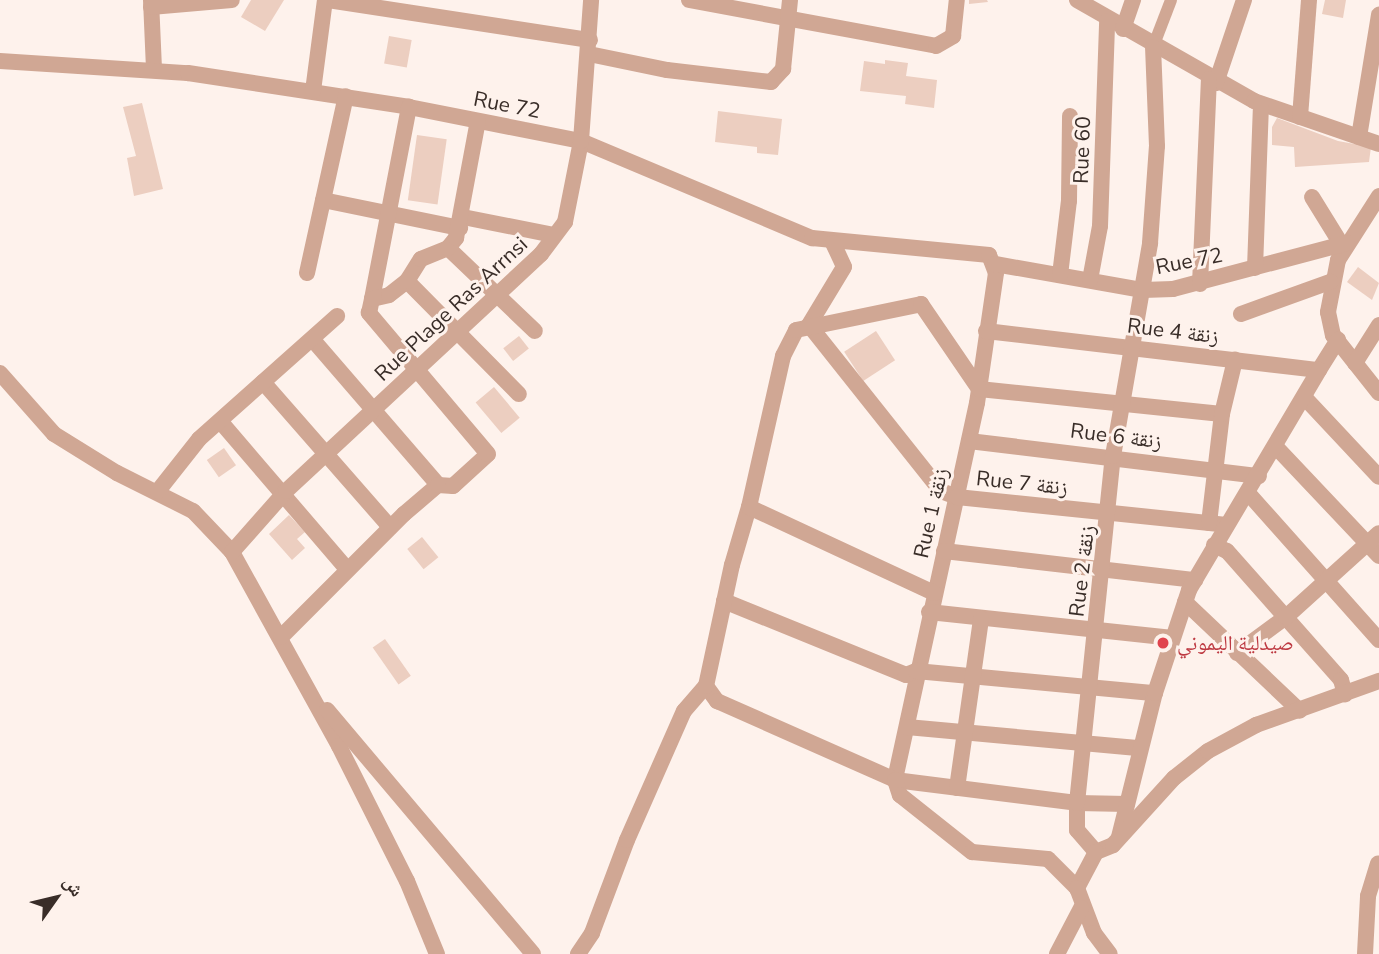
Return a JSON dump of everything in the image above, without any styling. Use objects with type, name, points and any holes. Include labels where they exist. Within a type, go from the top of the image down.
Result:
[{"type":"street","points":[[154,70],[151,3],[232,0]]},
{"type":"street","points":[[313,91],[327,0],[589,47],[667,70],[766,82],[779,78],[783,69],[790,0]]},
{"type":"street","name":"Rue Plage Ras Arrnsi","points":[[232,552],[281,495],[497,296],[554,235],[568,211],[581,141],[592,0]]},
{"type":"street","points":[[689,0],[936,46],[948,42],[956,23],[957,0]]},
{"type":"street","points":[[1123,29],[1133,0]]},
{"type":"street","points":[[1153,47],[1171,0]]},
{"type":"street","points":[[1200,284],[1213,81],[1244,0]]},
{"type":"street","points":[[1300,117],[1309,0]]},
{"type":"street","points":[[1086,4],[1107,21],[1213,81],[1261,104],[1379,144]]},
{"type":"street","points":[[1359,137],[1379,15]]},
{"type":"street","name":"Rue 60","points":[[1090,280],[1100,226],[1107,21]]},
{"type":"street","name":"Rue 2 زنقة","points":[[1096,852],[1077,830],[1077,803],[1113,456],[1143,290],[1157,146],[1153,47]]},
{"type":"street","name":"Rue 72","points":[[0,61],[154,70],[313,91],[581,141],[782,228],[833,243],[903,245],[1143,290],[1200,284],[1344,243]]},
{"type":"street","points":[[307,273],[346,96]]},
{"type":"street","points":[[1255,268],[1261,104]]},
{"type":"street","points":[[281,636],[346,568],[390,527],[439,485],[453,486],[488,452],[371,320],[373,277],[389,215],[409,107]]},
{"type":"street","points":[[1060,275],[1069,201],[1070,116]]},
{"type":"street","points":[[372,299],[389,295],[407,281],[421,259],[448,248],[462,222],[478,121]]},
{"type":"street","points":[[1379,196],[1344,243],[1331,282],[1328,319],[1338,340],[1379,393]]},
{"type":"street","points":[[1312,197],[1344,243]]},
{"type":"street","points":[[323,200],[389,215],[554,235]]},
{"type":"street","points":[[578,954],[592,933],[626,840],[684,711],[706,686],[788,340],[809,325],[844,267],[833,243]]},
{"type":"street","points":[[448,248],[535,331]]},
{"type":"street","name":"Rue 1 زنقة","points":[[895,780],[916,671],[979,389],[992,260]]},
{"type":"street","points":[[407,281],[519,394]]},
{"type":"street","points":[[1241,314],[1331,282]]},
{"type":"street","points":[[809,325],[921,304],[979,389],[1222,414]]},
{"type":"street","points":[[158,491],[193,445],[337,316]]},
{"type":"street","name":"Rue 7 زنقة","points":[[809,325],[941,491],[957,497],[1227,525]]},
{"type":"street","points":[[1355,363],[1379,325]]},
{"type":"street","name":"Rue 4 زنقة","points":[[986,331],[1134,346],[1319,370]]},
{"type":"street","points":[[313,340],[439,485]]},
{"type":"street","points":[[1119,837],[1155,693],[1185,602],[1214,545],[1259,477],[1338,340]]},
{"type":"street","points":[[1209,523],[1222,414],[1235,360]]},
{"type":"street","points":[[0,373],[54,434],[117,473],[158,491],[201,518],[232,552],[281,636],[407,881],[437,954]]},
{"type":"street","points":[[263,382],[390,527]]},
{"type":"street","points":[[1305,398],[1379,477]]},
{"type":"street","points":[[220,421],[346,568]]},
{"type":"street","name":"Rue 6 زنقة","points":[[969,441],[1113,456],[1259,477]]},
{"type":"street","points":[[1276,447],[1373,538],[1379,556]]},
{"type":"street","points":[[1248,493],[1379,640]]},
{"type":"street","points":[[750,507],[934,593]]},
{"type":"street","points":[[1237,653],[1286,617],[1373,538]]},
{"type":"street","points":[[1214,545],[1227,551],[1286,617],[1341,680],[1345,694]]},
{"type":"street","points":[[944,551],[1195,580]]},
{"type":"street","points":[[724,601],[906,675],[916,671],[1155,693]]},
{"type":"street","points":[[1185,602],[1300,711]]},
{"type":"street","points":[[929,612],[1173,638]]},
{"type":"street","points":[[957,788],[981,619]]},
{"type":"street","points":[[1077,887],[1096,852],[1105,851],[1194,761],[1246,729],[1379,681]]},
{"type":"street","points":[[706,686],[718,701],[895,780],[1077,803],[1127,804]]},
{"type":"street","points":[[308,687],[533,954]]},
{"type":"street","points":[[907,727],[1083,745],[1140,748]]},
{"type":"street","points":[[895,780],[900,795],[972,852],[1048,859],[1077,887],[1081,908],[1110,954]]},
{"type":"street","points":[[1365,954],[1368,896],[1378,864]]},
{"type":"street","points":[[1057,954],[1081,908]]},
{"type":"building","points":[[251,0],[284,0],[265,31],[241,17]]},
{"type":"building","points":[[969,0],[987,0],[988,2],[969,4]]},
{"type":"building","points":[[1325,0],[1346,0],[1343,18],[1322,14]]},
{"type":"building","points":[[389,36],[412,40],[407,68],[384,64]]},
{"type":"building","points":[[885,60],[908,63],[906,76],[937,80],[934,108],[905,104],[906,96],[860,91],[864,61],[885,64]]},
{"type":"building","points":[[142,103],[163,189],[134,196],[127,158],[136,156],[123,107]]},
{"type":"building","points":[[718,111],[782,119],[778,155],[757,153],[757,147],[715,142]]},
{"type":"building","points":[[1277,118],[1338,141],[1371,147],[1369,162],[1295,167],[1294,147],[1272,145],[1272,127]]},
{"type":"building","points":[[417,135],[447,139],[438,205],[408,200]]},
{"type":"building","points":[[1358,267],[1379,283],[1372,300],[1347,282]]},
{"type":"building","points":[[876,331],[895,360],[863,381],[844,352]]},
{"type":"building","points":[[519,336],[529,349],[513,361],[503,348]]},
{"type":"building","points":[[494,387],[520,418],[501,433],[476,402]]},
{"type":"building","points":[[224,448],[236,465],[219,477],[207,460]]},
{"type":"building","points":[[289,515],[305,532],[297,539],[305,548],[292,560],[269,534]]},
{"type":"building","points":[[422,537],[438,557],[424,569],[407,549]]},
{"type":"building","points":[[385,639],[411,676],[399,684],[373,648]]},
{"type":"place","name":"صيدلية اليموني","points":[[1163,643]]}]
